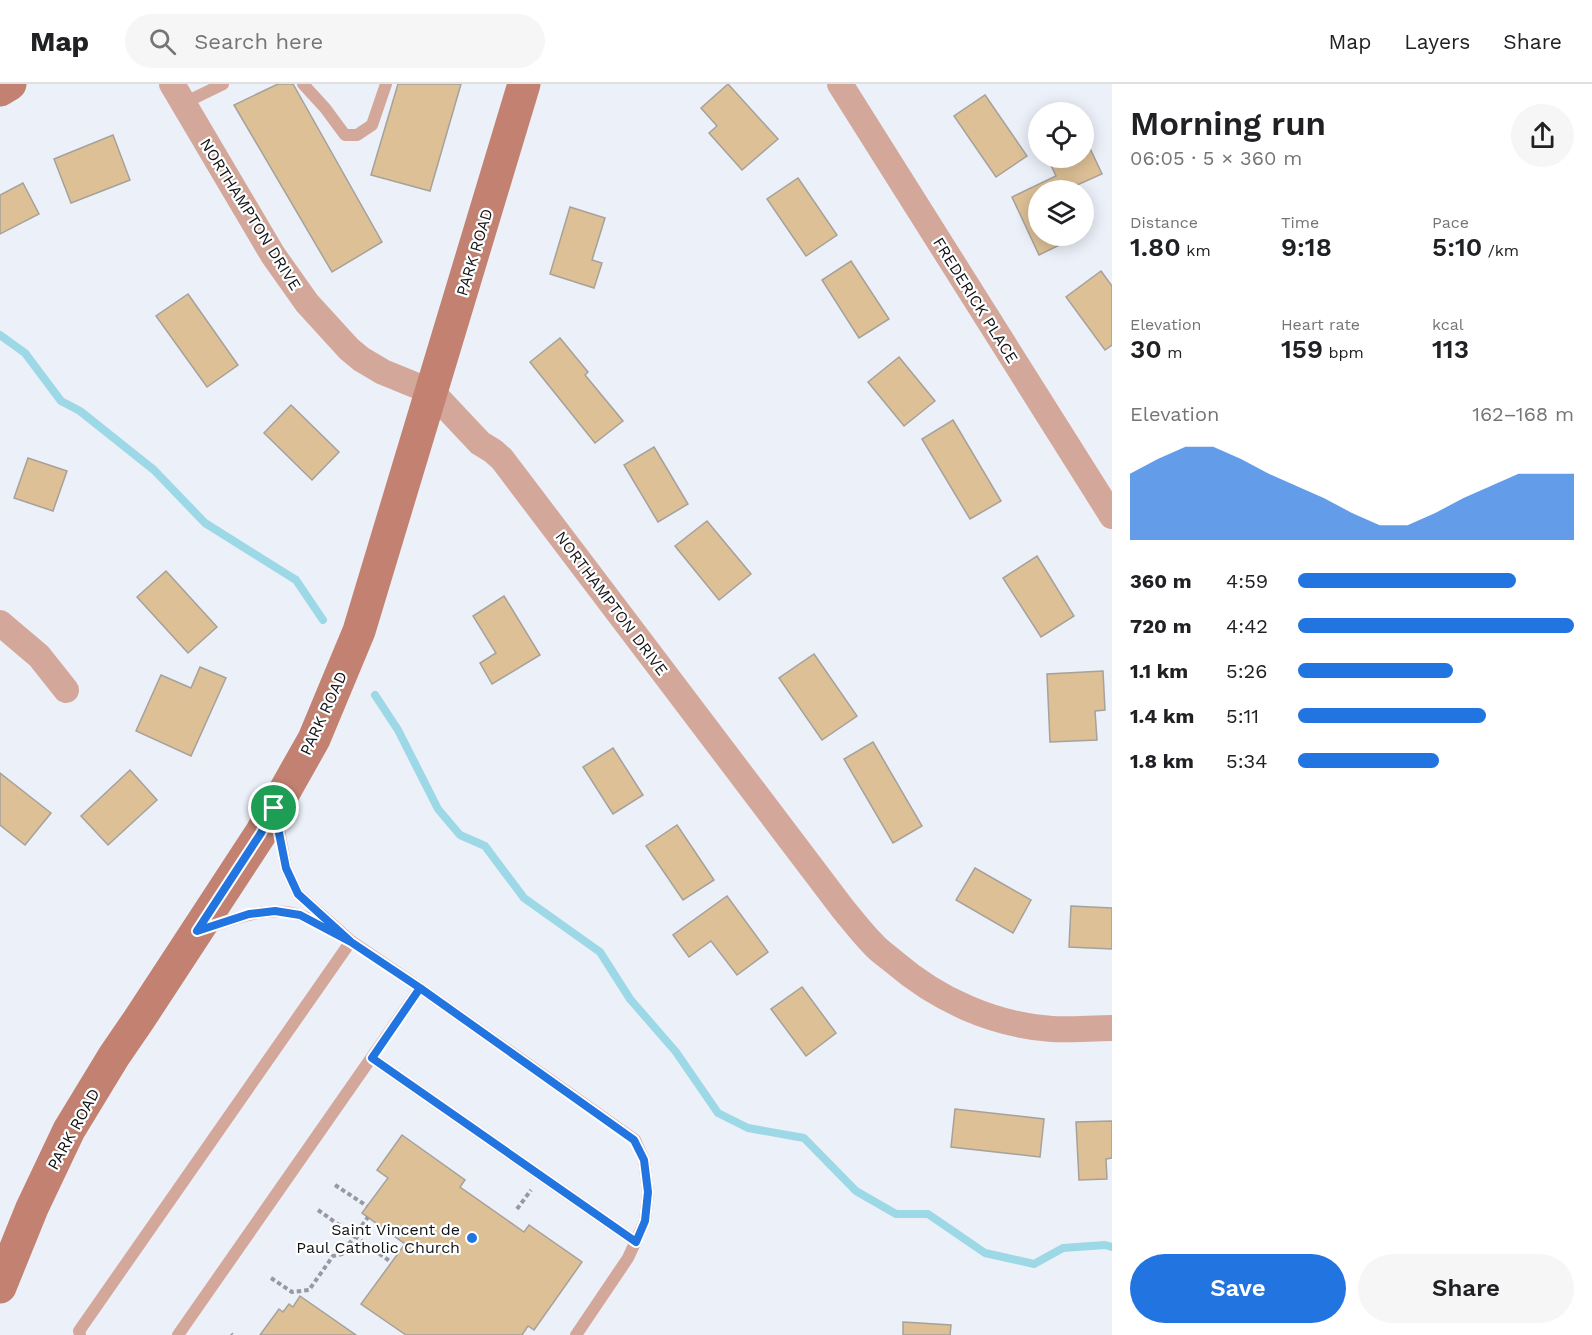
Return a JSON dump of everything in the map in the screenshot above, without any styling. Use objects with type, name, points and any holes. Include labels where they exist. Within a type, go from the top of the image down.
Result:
[{"type":"main road","points":[[0,90],[10,84]]},
{"type":"main road","name":"PARK ROAD","points":[[0,1287],[32,1208],[69,1130],[114,1056],[261,833],[314,739],[359,631],[524,84]]},
{"type":"street","name":"FREDERICK PLACE","points":[[840,84],[1112,516]]},
{"type":"street","name":"NORTHAMPTON DRIVE","points":[[178,94],[273,255],[307,303],[361,359],[383,372],[432,392],[480,442],[502,459],[843,909],[874,945],[911,977],[931,990],[952,1002],[980,1013],[1020,1024],[1053,1029],[1112,1028]]},
{"type":"street","points":[[0,623],[39,656],[66,690]]},
{"type":"lane","points":[[178,94],[223,84]]},
{"type":"lane","points":[[303,84],[345,135],[357,135],[372,125],[386,84]]},
{"type":"lane","points":[[274,808],[286,868],[298,894],[351,942]]},
{"type":"lane","points":[[197,931],[249,914],[275,911],[300,915],[351,942],[420,988],[634,1140],[644,1160],[648,1192],[645,1221],[628,1258],[576,1335]]},
{"type":"lane","points":[[80,1335],[79,1331],[351,942]]},
{"type":"lane","points":[[178,1335],[420,988]]},
{"type":"lane","points":[[372,1058],[636,1242]]},
{"type":"path","points":[[335,1185],[367,1206]]},
{"type":"path","points":[[318,1210],[391,1262]]},
{"type":"path","points":[[271,1278],[292,1292],[309,1290],[333,1256],[342,1254],[368,1217]]},
{"type":"building","points":[[278,84],[293,84],[382,242],[332,272],[234,105]]},
{"type":"building","points":[[398,84],[461,84],[430,191],[371,175]]},
{"type":"building","points":[[728,84],[778,139],[742,170],[709,133],[717,126],[701,108]]},
{"type":"building","points":[[985,95],[1027,156],[996,177],[954,116]]},
{"type":"building","points":[[113,135],[130,180],[71,203],[54,159]]},
{"type":"building","points":[[1094,157],[1102,174],[1088,180],[1048,180],[1056,176],[1052,168],[1094,168]]},
{"type":"building","points":[[798,178],[837,235],[806,256],[767,199]]},
{"type":"building","points":[[23,183],[39,214],[0,234],[0,195]]},
{"type":"building","points":[[1028,189],[1028,231],[1012,197]]},
{"type":"building","points":[[570,207],[605,218],[592,260],[602,263],[594,288],[550,274]]},
{"type":"building","points":[[1035,246],[1058,246],[1039,255]]},
{"type":"building","points":[[851,261],[889,319],[859,338],[822,280]]},
{"type":"building","points":[[1101,271],[1112,286],[1112,345],[1105,350],[1066,297]]},
{"type":"building","points":[[188,294],[238,365],[207,387],[156,316]]},
{"type":"building","points":[[560,338],[588,372],[585,375],[623,421],[595,443],[530,362]]},
{"type":"building","points":[[899,357],[935,401],[904,426],[868,382]]},
{"type":"building","points":[[291,405],[339,452],[312,480],[264,433]]},
{"type":"building","points":[[953,420],[1001,501],[970,519],[922,439]]},
{"type":"building","points":[[654,447],[688,504],[658,522],[624,465]]},
{"type":"building","points":[[28,458],[67,471],[53,511],[14,498]]},
{"type":"building","points":[[707,521],[751,574],[719,600],[675,546]]},
{"type":"building","points":[[1037,556],[1074,616],[1041,637],[1003,578]]},
{"type":"building","points":[[166,571],[217,627],[188,653],[137,597]]},
{"type":"building","points":[[504,596],[540,655],[492,684],[480,663],[496,653],[473,616]]},
{"type":"building","points":[[814,654],[857,716],[822,740],[779,678]]},
{"type":"building","points":[[200,667],[226,678],[191,756],[136,731],[161,675],[191,688]]},
{"type":"building","points":[[1103,671],[1105,710],[1095,711],[1097,740],[1050,742],[1047,674]]},
{"type":"building","points":[[873,742],[922,826],[893,843],[844,759]]},
{"type":"building","points":[[613,748],[643,795],[613,814],[583,767]]},
{"type":"building","points":[[130,770],[157,800],[108,845],[81,816]]},
{"type":"building","points":[[0,773],[51,813],[25,845],[0,825]]},
{"type":"building","points":[[677,825],[714,880],[683,900],[646,846]]},
{"type":"building","points":[[975,868],[1031,900],[1013,933],[956,900]]},
{"type":"building","points":[[727,896],[768,952],[737,975],[711,941],[689,957],[673,935]]},
{"type":"building","points":[[1071,906],[1112,908],[1112,949],[1069,947]]},
{"type":"building","points":[[802,987],[836,1033],[806,1056],[771,1009]]},
{"type":"building","points":[[955,1109],[1044,1119],[1040,1157],[951,1147]]},
{"type":"building","points":[[1112,1121],[1112,1158],[1106,1159],[1107,1179],[1079,1180],[1076,1122]]},
{"type":"building","name":"Saint Vincent de Paul Catholic Church","points":[[402,1135],[465,1180],[460,1187],[524,1232],[529,1225],[582,1262],[534,1330],[528,1326],[522,1335],[406,1335],[361,1304],[405,1244],[362,1213],[388,1178],[377,1170]]},
{"type":"building","name":"Saint Vincent de Paul Catholic Church","points":[[300,1296],[356,1335],[260,1335],[279,1309],[283,1312],[289,1304],[293,1307]]},
{"type":"building","points":[[903,1322],[951,1325],[950,1335],[903,1335]]},
{"type":"waterway","points":[[0,335],[25,353],[61,401],[80,411],[154,470],[205,523],[296,580],[323,620]]},
{"type":"waterway","points":[[375,695],[398,730],[438,809],[460,835],[485,846],[524,898],[600,952],[630,999],[676,1052],[718,1113],[748,1128],[804,1138],[856,1191],[896,1214],[928,1214],[985,1253],[1034,1264],[1063,1248],[1105,1245],[1112,1247]]},
{"type":"place","name":"Saint Vincent de Paul Catholic Church","points":[[472,1238]]},
{"type":"route","points":[[274,808],[261,833],[197,931],[249,914],[275,911],[300,915],[351,942],[420,988],[372,1058],[636,1242],[645,1221],[648,1192],[644,1160],[634,1140],[420,988],[351,942],[298,894],[286,868],[274,808]]}]
